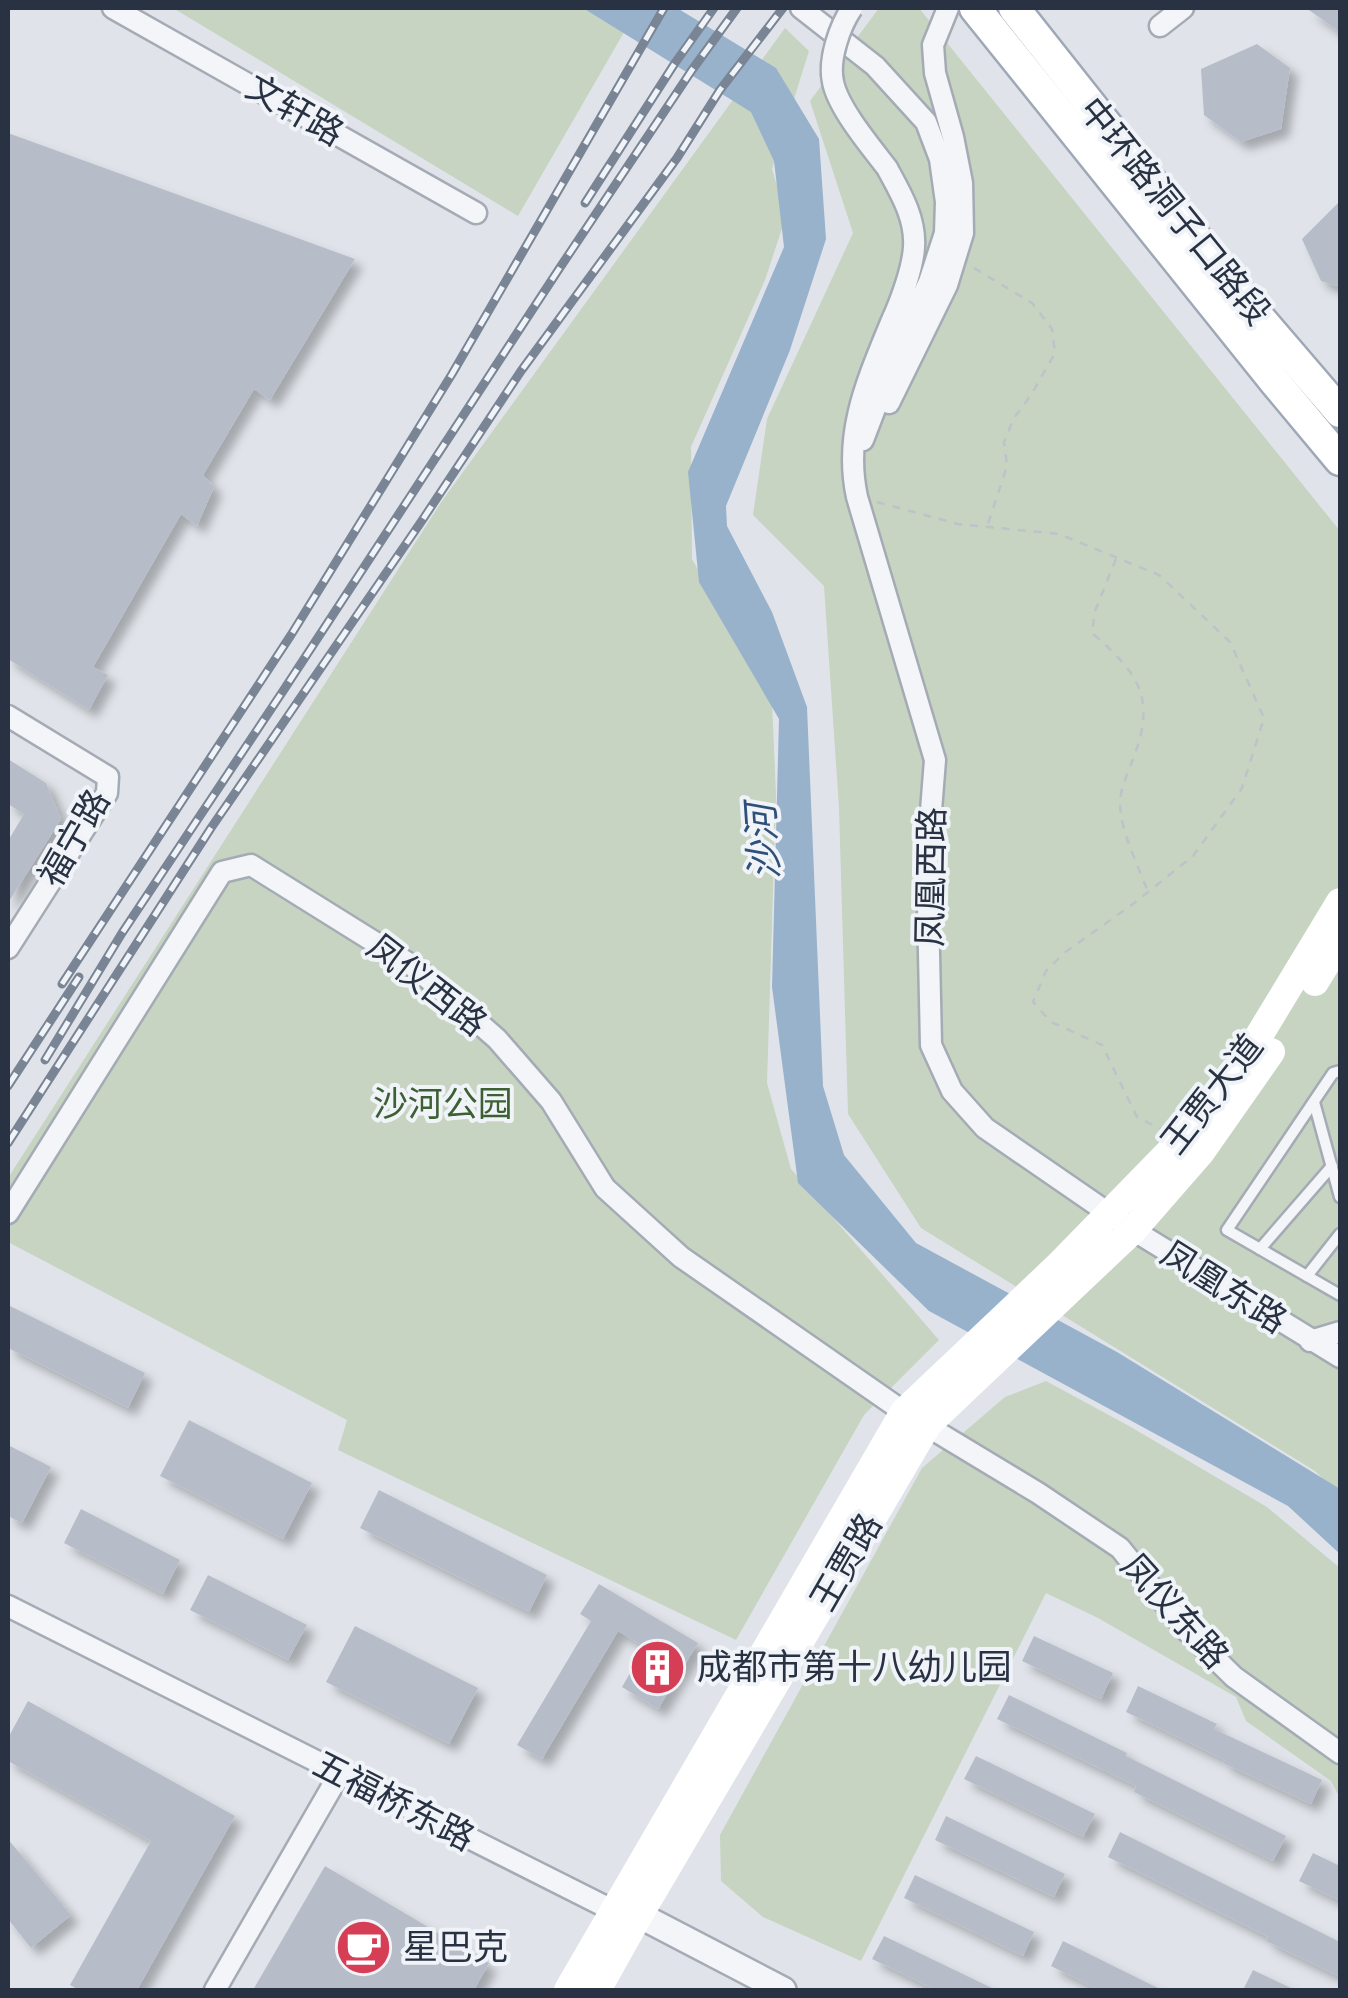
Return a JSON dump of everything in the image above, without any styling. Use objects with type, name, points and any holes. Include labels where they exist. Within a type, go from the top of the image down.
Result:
[{"type":"main road","points":[[975,8],[1287,373]]},
{"type":"main road","name":"中环路洞子口路段","points":[[1014,8],[1256,314],[1340,460]]},
{"type":"main road","name":"中环路洞子口路段","points":[[1287,373],[1340,412]]},
{"type":"main road","name":"王贾大道","points":[[1070,1274],[1110,1213],[1182,1140],[1243,1062],[1340,902]]},
{"type":"main road","name":"王贾大道","points":[[1070,1274],[1133,1230],[1201,1152],[1242,1096],[1340,941]]},
{"type":"main road","name":"王贾路","points":[[627,1919],[916,1418],[1070,1274]]},
{"type":"main road","points":[[568,1990],[627,1919]]},
{"type":"main road","points":[[597,1990],[627,1919]]},
{"type":"street","name":"文轩路","points":[[113,8],[476,213]]},
{"type":"street","points":[[801,8],[876,66],[926,122],[940,159],[946,202],[944,233],[929,282],[901,341],[851,470]]},
{"type":"street","name":"凤凰西路","points":[[852,8],[833,58],[832,82],[908,207],[914,246],[902,298],[864,390],[854,428],[851,470],[935,760],[926,861],[931,1045],[952,1091],[986,1128],[1110,1213]]},
{"type":"street","points":[[851,470],[894,394],[947,285],[963,233],[962,184],[934,74],[933,46],[948,8]]},
{"type":"street","points":[[1160,26],[1183,8]]},
{"type":"street","name":"福宁路","points":[[8,716],[108,776],[107,793],[8,948]]},
{"type":"street","name":"凤仪西路","points":[[8,1213],[222,872],[251,865],[416,968],[497,1039],[551,1101],[605,1188],[681,1257],[916,1418]]},
{"type":"street","name":"凤凰东路","points":[[1110,1213],[1340,1357]]},
{"type":"street","points":[[1310,1341],[1340,1332]]},
{"type":"street","name":"凤仪东路","points":[[916,1418],[1120,1548],[1186,1630],[1234,1677],[1340,1753]]},
{"type":"street","name":"五福桥东路","points":[[8,1606],[627,1919],[782,1990]]},
{"type":"street","points":[[216,1990],[340,1773]]},
{"type":"lane","points":[[1340,1071],[1333,1073],[1227,1230],[1340,1295]]},
{"type":"lane","points":[[1314,1102],[1340,1197]]},
{"type":"lane","points":[[1260,1249],[1332,1166]]},
{"type":"lane","points":[[1307,1276],[1340,1234]]},
{"type":"path","points":[[956,256],[1032,303],[1052,328],[1054,341],[1055,353],[1014,418],[1004,442],[1007,466],[988,527]]},
{"type":"path","points":[[856,496],[958,524],[1059,534],[1158,574],[1230,642],[1264,718],[1242,788],[1193,856],[1064,953],[1046,971],[1033,1002],[1051,1022],[1102,1045],[1137,1117],[1182,1140]]},
{"type":"path","points":[[1116,558],[1094,611],[1092,633],[1121,658],[1138,680],[1144,716],[1120,802],[1126,835],[1148,892]]},
{"type":"green space","points":[[173,8],[638,8],[518,216]]},
{"type":"green space","points":[[879,8],[919,8],[1340,531],[1340,1495],[1315,1471],[921,1228],[848,1114],[839,808],[824,586],[753,515],[767,419],[853,233],[810,101]]},
{"type":"green space","name":"沙河公园","points":[[785,28],[809,51],[772,169],[786,216],[765,280],[691,447],[692,559],[772,702],[776,795],[767,1083],[791,1169],[939,1340],[864,1415],[736,1640],[338,1450],[347,1420],[8,1242],[8,1178],[442,501]]},
{"type":"green space","points":[[1046,1381],[1267,1507],[1340,1568],[1340,1798],[1331,1781],[1246,1721],[1236,1697],[1098,1618],[1046,1593],[861,1961],[763,1917],[721,1881],[720,1835],[922,1468],[1005,1397]]},
{"type":"water","points":[[583,8],[677,8],[776,68],[819,139],[826,239],[790,350],[726,506],[727,526],[772,612],[807,707],[823,1086],[844,1155],[916,1243],[1117,1352],[1340,1489],[1340,1554],[1288,1506],[929,1311],[798,1183],[772,987],[779,719],[699,582],[688,472],[784,247],[774,161],[751,112]]},
{"type":"building","points":[[1306,8],[1340,8],[1340,32]]},
{"type":"building","points":[[1257,44],[1290,68],[1281,129],[1241,142],[1204,115],[1201,69]]},
{"type":"building","points":[[8,133],[355,259],[270,400],[254,389],[203,475],[214,487],[197,526],[181,514],[93,667],[108,675],[89,710],[8,659]]},
{"type":"building","points":[[1340,201],[1340,287],[1321,281],[1302,239]]},
{"type":"building","points":[[8,759],[46,783],[61,819],[8,903],[8,841],[24,814],[8,804]]},
{"type":"building","points":[[8,1305],[145,1373],[128,1408],[8,1348]]},
{"type":"building","points":[[189,1420],[312,1483],[283,1539],[160,1476]]},
{"type":"building","points":[[8,1445],[51,1467],[22,1523],[8,1516]]},
{"type":"building","points":[[379,1490],[547,1575],[529,1612],[360,1528]]},
{"type":"building","points":[[81,1509],[180,1560],[163,1594],[64,1543]]},
{"type":"building","points":[[208,1575],[307,1625],[288,1660],[190,1610]]},
{"type":"building","name":"成都市第十八幼儿园","points":[[599,1584],[698,1643],[658,1709],[622,1687],[645,1647],[618,1631],[542,1759],[517,1745],[591,1621],[580,1614]]},
{"type":"building","points":[[355,1626],[478,1688],[449,1744],[326,1682]]},
{"type":"building","points":[[1034,1636],[1113,1673],[1101,1699],[1022,1661]]},
{"type":"building","points":[[1138,1686],[1217,1724],[1214,1729],[1322,1780],[1311,1804],[1126,1712]]},
{"type":"building","points":[[1009,1695],[1286,1836],[1273,1861],[1134,1792],[1136,1786],[997,1719]]},
{"type":"building","points":[[28,1701],[235,1816],[137,1990],[79,1990],[70,1985],[151,1841],[8,1761],[8,1738]]},
{"type":"building","points":[[976,1756],[1095,1814],[1083,1837],[964,1779]]},
{"type":"building","points":[[946,1816],[1065,1874],[1054,1897],[935,1840]]},
{"type":"building","points":[[1120,1832],[1340,1942],[1340,1977],[1108,1857]]},
{"type":"building","points":[[8,1839],[71,1915],[31,1948],[8,1919]]},
{"type":"building","points":[[1313,1853],[1340,1866],[1340,1901],[1299,1881]]},
{"type":"building","points":[[325,1866],[489,1963],[474,1990],[253,1990]]},
{"type":"building","points":[[915,1875],[1034,1932],[1023,1956],[904,1898]]},
{"type":"building","points":[[884,1936],[996,1990],[936,1990],[872,1959]]},
{"type":"building","points":[[1063,1941],[1162,1990],[1099,1990],[1051,1966]]},
{"type":"building","points":[[1253,1970],[1295,1990],[1243,1990]]},
{"type":"railway","points":[[62,984],[291,635],[452,374],[664,8]]},
{"type":"railway","points":[[585,203],[714,8]]},
{"type":"railway","points":[[45,1060],[122,933],[559,269],[737,8]]},
{"type":"railway","points":[[8,1143],[211,828],[521,371],[677,158],[720,90],[783,8]]},
{"type":"railway","points":[[8,1086],[79,977]]},
{"type":"place","name":"成都市第十八幼儿园","points":[[658,1667]]},
{"type":"place","name":"星巴克","points":[[364,1947]]},
{"type":"water label","name":"沙河","points":[[763,842]]}]
